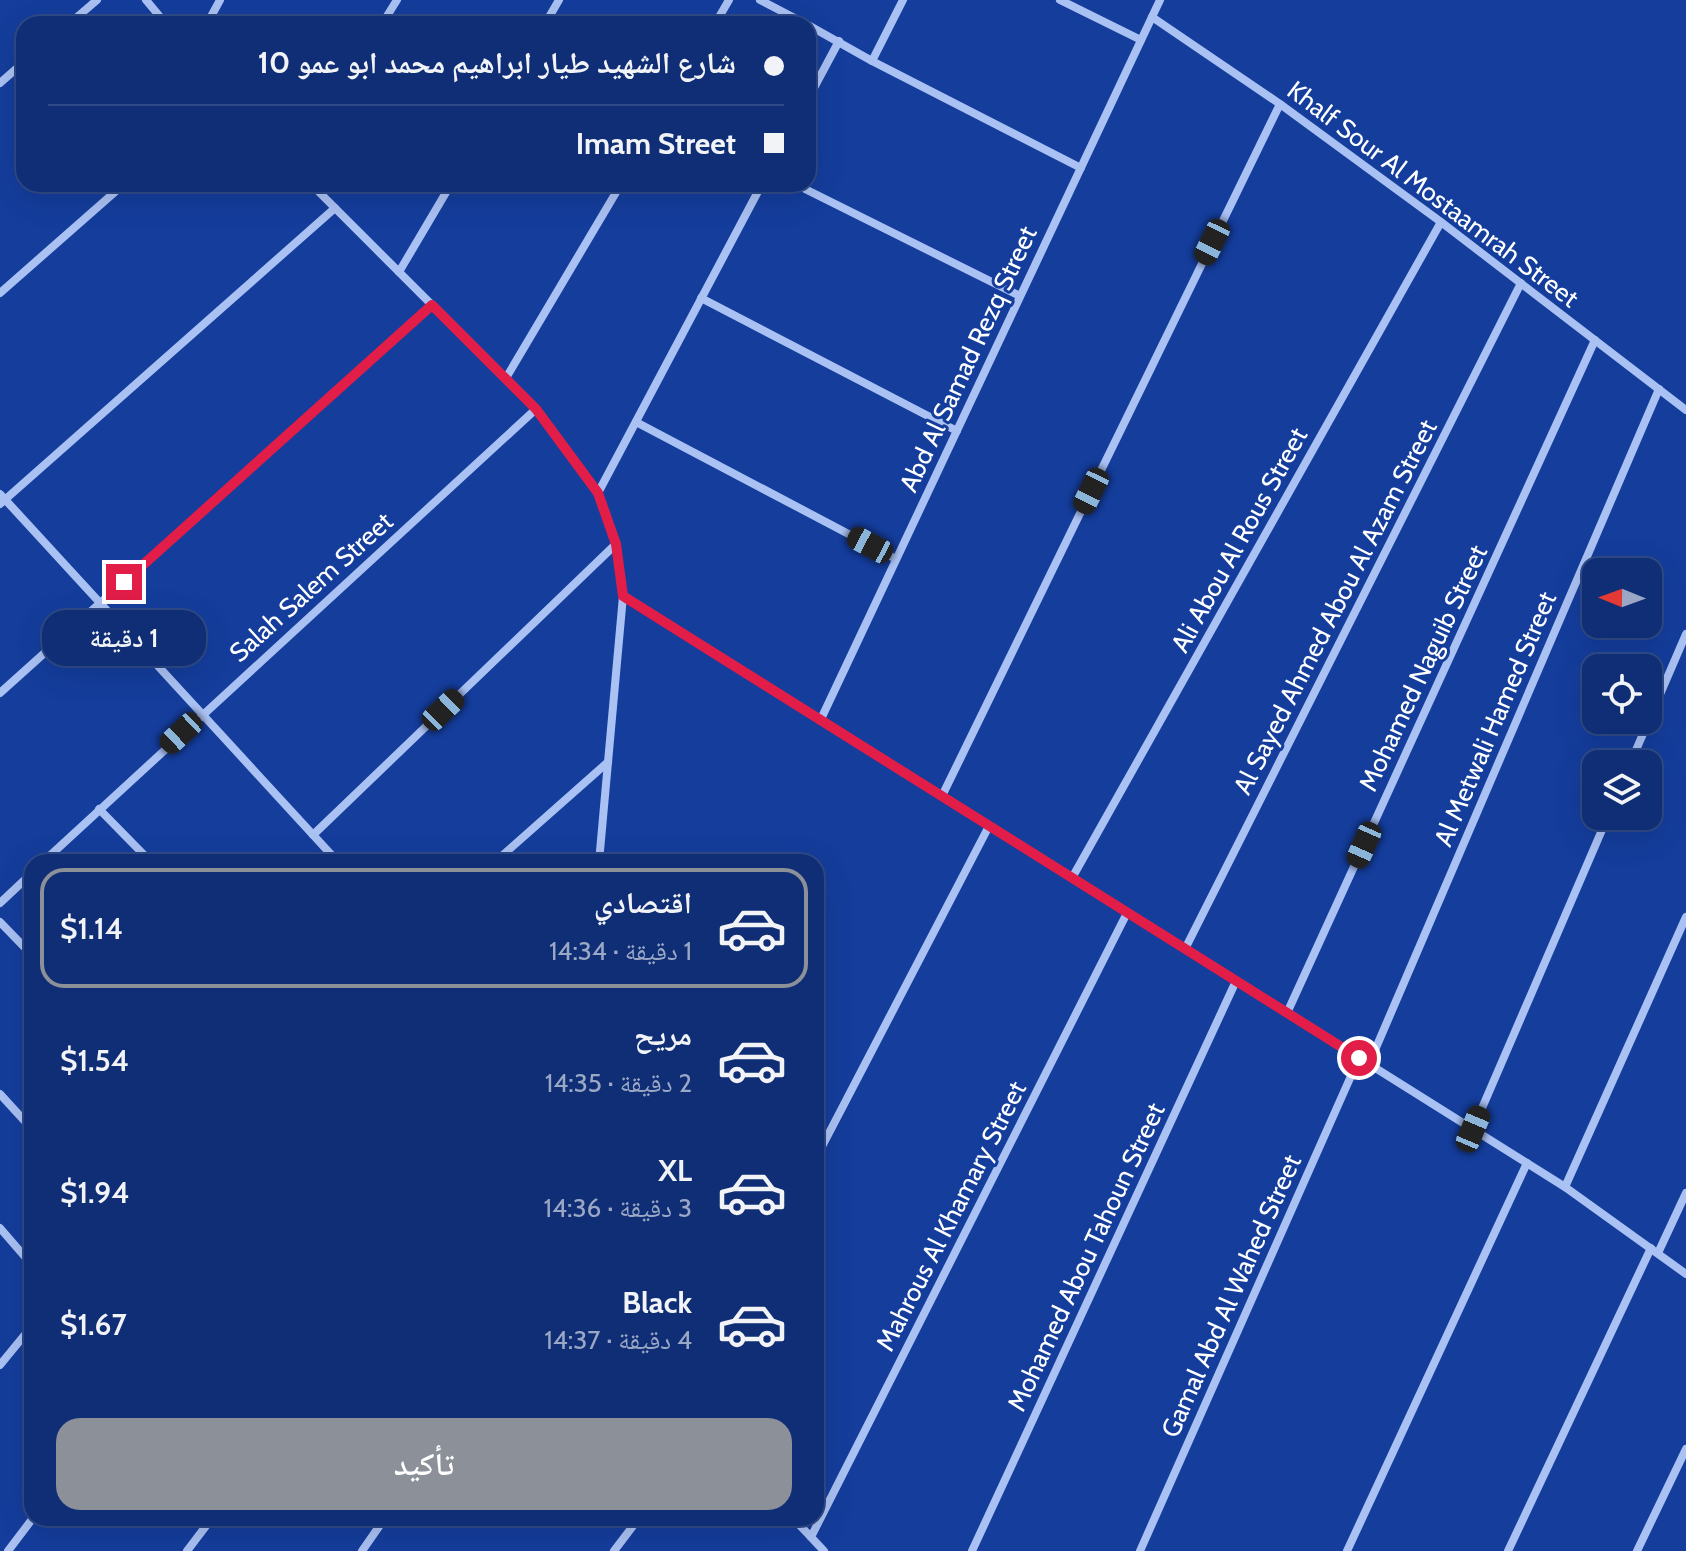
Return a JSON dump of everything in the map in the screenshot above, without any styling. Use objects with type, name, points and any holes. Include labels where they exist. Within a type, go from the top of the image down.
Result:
[{"type":"street","points":[[78,16],[97,0]]},
{"type":"street","points":[[146,0],[159,16]]},
{"type":"street","points":[[760,0],[791,16]]},
{"type":"street","points":[[872,61],[903,0]]},
{"type":"street","points":[[1060,0],[1141,40]]},
{"type":"street","name":"Abd Al Samad Rezq Street","points":[[821,719],[1160,0]]},
{"type":"street","name":"Khalf Sour Al Mostaamrah Street","points":[[1152,17],[1280,104],[1441,222],[1686,410]]},
{"type":"street","points":[[816,29],[872,61],[1081,168]]},
{"type":"street","points":[[816,84],[839,41]]},
{"type":"street","points":[[0,83],[16,69]]},
{"type":"street","points":[[942,796],[1280,104]]},
{"type":"street","points":[[0,293],[115,192]]},
{"type":"street","points":[[319,192],[536,409],[598,493],[616,544],[623,596],[600,854]]},
{"type":"street","points":[[399,272],[446,192]]},
{"type":"street","points":[[506,378],[616,192]]},
{"type":"street","points":[[598,493],[758,192]]},
{"type":"street","points":[[811,192],[1020,296]]},
{"type":"street","points":[[331,854],[2,499],[335,208]]},
{"type":"street","name":"Ali Abou Al Rous Street","points":[[1072,878],[1441,222]]},
{"type":"street","name":"Al Sayed Ahmed Abou Al Azam Street","points":[[1185,949],[1521,283]]},
{"type":"street","points":[[701,298],[957,431]]},
{"type":"street","points":[[0,693],[432,305]]},
{"type":"street","name":"Mohamed Naguib Street","points":[[1287,1013],[1595,340]]},
{"type":"street","name":"Al Metwali Hamed Street","points":[[1369,1064],[1659,389]]},
{"type":"street","name":"Salah Salem Street","points":[[51,854],[536,409]]},
{"type":"street","points":[[636,422],[896,559]]},
{"type":"street","points":[[313,835],[616,544]]},
{"type":"street","points":[[623,596],[1565,1187],[1686,1274]]},
{"type":"street","points":[[1636,750],[1686,634]]},
{"type":"street","points":[[504,854],[609,762]]},
{"type":"street","points":[[99,809],[143,854]]},
{"type":"street","points":[[824,1143],[989,826]]},
{"type":"street","points":[[1473,1129],[1602,830]]},
{"type":"street","points":[[0,903],[24,880]]},
{"type":"street","name":"Mahrous Al Khamary Street","points":[[824,1517],[1127,913]]},
{"type":"street","points":[[1565,1187],[1686,917]]},
{"type":"street","points":[[0,922],[24,947]]},
{"type":"street","name":"Mohamed Abou Tahoun Street","points":[[972,1551],[1236,981]]},
{"type":"street","name":"Gamal Abd Al Wahed Street","points":[[1140,1551],[1359,1058]]},
{"type":"street","points":[[0,1094],[24,1120]]},
{"type":"street","points":[[1347,1551],[1527,1163]]},
{"type":"street","points":[[1508,1551],[1654,1251],[1686,1193]]},
{"type":"street","points":[[0,1228],[24,1256]]},
{"type":"street","points":[[0,1365],[24,1336]]},
{"type":"street","points":[[1637,1551],[1686,1449]]},
{"type":"street","points":[[8,1551],[27,1526]]},
{"type":"street","points":[[187,1551],[206,1526]]},
{"type":"street","points":[[362,1551],[379,1526]]},
{"type":"street","points":[[614,1551],[633,1526]]},
{"type":"street","points":[[801,1526],[824,1551]]},
{"type":"street","name":"Mahrous Al Khamary Street","points":[[807,1551],[820,1526]]},
{"type":"route","points":[[124,582],[432,305],[536,409],[598,493],[621,563],[623,596],[1359,1058]]}]
